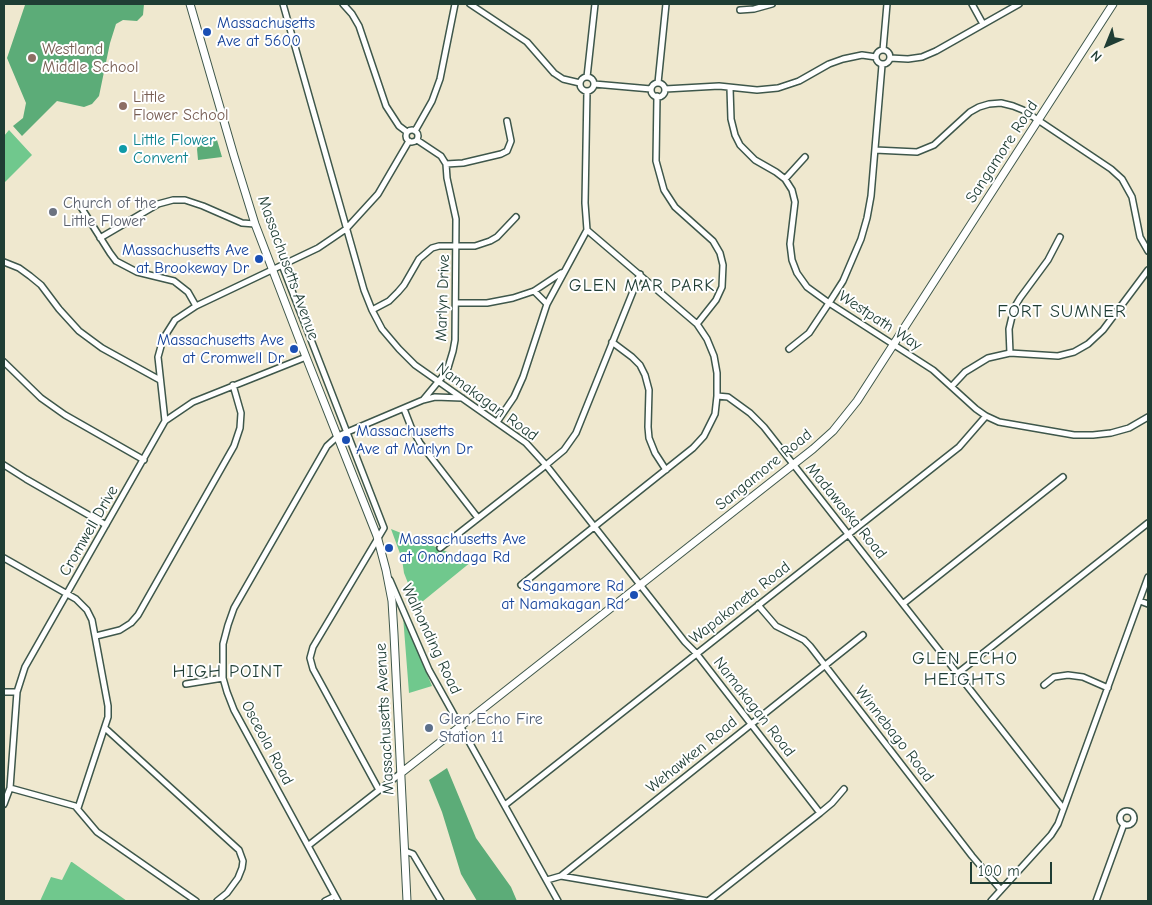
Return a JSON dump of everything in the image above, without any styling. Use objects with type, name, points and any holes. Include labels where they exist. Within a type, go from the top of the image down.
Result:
[{"type":"street","name":"Massachusetts Avenue","points":[[190,4],[234,156],[256,224],[377,536],[386,570],[392,601],[407,901]]},
{"type":"street","name":"Namakagan Road","points":[[283,4],[364,290],[382,329],[398,350],[415,365],[526,443],[546,465],[685,642],[696,653],[820,813]]},
{"type":"street","points":[[342,4],[352,14],[359,26],[386,106],[399,126],[407,132]]},
{"type":"street","points":[[415,131],[432,101],[440,79],[455,4]]},
{"type":"street","points":[[470,4],[527,42],[554,73],[563,79],[580,83]]},
{"type":"street","points":[[587,77],[594,4]]},
{"type":"street","points":[[658,82],[666,4]]},
{"type":"street","points":[[740,10],[754,9],[772,4]]},
{"type":"street","points":[[883,50],[887,4]]},
{"type":"street","points":[[972,4],[983,24]]},
{"type":"street","points":[[890,58],[908,59],[922,57],[1019,4]]},
{"type":"street","name":"Sangamore Road","points":[[308,845],[814,449],[844,420],[1112,4]]},
{"type":"street","points":[[882,65],[878,63],[876,56],[879,51],[883,50]]},
{"type":"street","points":[[883,50],[889,53],[890,58]]},
{"type":"street","points":[[665,89],[719,86],[757,90],[778,88],[799,81],[842,59],[862,55],[876,56]]},
{"type":"street","points":[[882,65],[886,64],[890,58]]},
{"type":"street","points":[[789,349],[810,333],[830,303],[843,281],[861,239],[871,196],[882,65]]},
{"type":"street","points":[[587,77],[580,83],[581,89],[591,90],[594,84]]},
{"type":"street","points":[[587,77],[593,80],[594,84]]},
{"type":"street","points":[[658,82],[652,85],[653,95],[663,94],[665,89]]},
{"type":"street","points":[[658,82],[665,89]]},
{"type":"street","points":[[594,84],[651,89]]},
{"type":"street","points":[[730,88],[731,119],[735,135],[740,144],[755,160],[785,179],[805,157]]},
{"type":"street","points":[[496,422],[514,397],[523,377],[547,304],[587,230],[585,203],[587,91]]},
{"type":"street","points":[[657,96],[656,161],[664,190],[675,207],[713,242],[720,253],[723,265],[722,287],[716,300],[697,324]]},
{"type":"street","points":[[875,150],[917,152],[934,145],[970,112],[989,104],[1001,103],[1013,106],[1111,169],[1122,179],[1132,197],[1140,237],[1148,251]]},
{"type":"street","points":[[409,141],[414,142],[417,140],[441,156],[446,164],[463,163],[507,151],[511,141],[507,120]]},
{"type":"street","points":[[407,132],[410,130],[415,131]]},
{"type":"street","points":[[415,131],[418,136],[417,140]]},
{"type":"street","points":[[407,132],[406,136],[409,141]]},
{"type":"street","points":[[164,421],[158,357],[163,339],[175,320],[196,306],[318,248],[346,229],[378,194],[409,141]]},
{"type":"street","name":"Marlyn Drive","points":[[338,436],[423,400],[446,371],[453,351],[457,246],[456,219],[447,178],[446,164]]},
{"type":"street","name":"Westpath Way","points":[[785,179],[792,190],[795,202],[790,244],[792,260],[797,273],[807,286],[933,370],[986,416],[1013,425],[1093,436],[1129,428],[1148,417]]},
{"type":"street","points":[[100,238],[158,204],[173,200],[185,200],[204,206],[242,223],[256,224]]},
{"type":"street","points":[[79,204],[110,253],[127,268],[174,281],[188,292],[196,306]]},
{"type":"street","points":[[372,310],[398,292],[422,255],[439,246],[475,246],[490,241],[505,230],[516,217]]},
{"type":"street","points":[[521,585],[693,448],[704,436],[715,414],[717,373],[714,356],[707,338],[697,324],[587,230]]},
{"type":"street","points":[[1010,353],[1009,329],[1014,308],[1048,260],[1060,237]]},
{"type":"street","points":[[4,262],[19,268],[41,285],[79,330],[102,348],[160,380]]},
{"type":"street","name":"Massachusetts Avenue","points":[[282,265],[384,528],[377,536]]},
{"type":"street","points":[[952,386],[965,372],[988,358],[1010,353],[1058,356],[1074,352],[1088,344],[1103,330],[1148,270]]},
{"type":"street","points":[[456,303],[501,301],[534,291],[563,272]]},
{"type":"street","points":[[440,548],[564,450],[576,433],[640,274]]},
{"type":"street","points":[[534,291],[547,304]]},
{"type":"street","points":[[612,342],[632,357],[640,365],[645,375],[649,390],[649,438],[654,453],[666,470]]},
{"type":"street","name":"Cromwell Drive","points":[[4,804],[10,788],[17,692],[25,667],[144,460],[164,421],[193,402],[306,357]]},
{"type":"street","points":[[4,362],[41,398],[65,415],[144,460]]},
{"type":"street","points":[[96,636],[120,630],[131,623],[138,615],[234,446],[240,428],[241,413],[233,386]]},
{"type":"street","name":"Madawaska Road","points":[[717,396],[728,397],[764,426],[1063,808]]},
{"type":"street","points":[[423,400],[435,397],[462,398]]},
{"type":"street","points":[[404,409],[420,443],[478,518]]},
{"type":"street","name":"Wapakoneta Road","points":[[505,805],[959,447],[986,416]]},
{"type":"street","name":"Osceola Road","points":[[336,899],[226,692],[223,678],[223,644],[234,608],[327,446],[338,436]]},
{"type":"street","points":[[4,465],[106,525]]},
{"type":"street","points":[[904,603],[1064,477]]},
{"type":"street","points":[[958,673],[1148,523]]},
{"type":"street","points":[[377,536],[313,647],[310,658],[313,669],[379,790]]},
{"type":"street","points":[[4,558],[76,600],[87,610],[92,620],[108,706],[108,717],[78,808]]},
{"type":"street","name":"Walhonding Road","points":[[386,570],[429,670],[558,901]]},
{"type":"street","points":[[991,901],[1052,835],[1058,824],[1148,577]]},
{"type":"street","points":[[1140,601],[1148,604]]},
{"type":"street","name":"Winnebago Road","points":[[758,605],[776,626],[804,640],[810,646],[972,856],[1001,890]]},
{"type":"street","name":"Wehawken Road","points":[[561,876],[863,635]]},
{"type":"street","points":[[1044,685],[1054,678],[1068,675],[1083,678],[1108,688]]},
{"type":"street","points":[[186,684],[223,678]]},
{"type":"street","points":[[4,692],[17,692]]},
{"type":"street","points":[[105,728],[239,850],[242,868],[238,878],[227,893],[217,901]]},
{"type":"street","points":[[10,788],[72,804],[78,808],[97,832],[196,901]]},
{"type":"street","points":[[547,880],[561,876],[708,901],[820,813],[844,789]]},
{"type":"street","points":[[1096,901],[1124,824]]},
{"type":"street","points":[[405,852],[414,854],[441,901]]},
{"type":"street","points":[[325,901],[336,899]]},
{"type":"green space","points":[[144,4],[143,15],[137,21],[123,20],[116,24],[99,96],[92,104],[84,107],[57,101],[22,136],[13,126],[23,118],[26,103],[7,58],[25,5]]},
{"type":"green space","points":[[9,130],[32,155],[4,183],[4,136]]},
{"type":"green space","points":[[202,135],[217,140],[222,157],[198,160],[197,149]]},
{"type":"green space","points":[[391,529],[471,562],[417,606],[404,573],[402,559]]},
{"type":"green space","points":[[403,616],[432,686],[409,693]]},
{"type":"green space","points":[[447,768],[476,838],[511,887],[517,901],[477,901],[461,874],[442,812],[429,780]]},
{"type":"green space","points":[[71,862],[127,901],[40,901],[51,877],[62,880]]},
{"type":"place","name":"Massachusetts Ave at 5600","points":[[207,32]]},
{"type":"place","name":"Westland Middle School","points":[[32,58]]},
{"type":"place","name":"Little Flower School","points":[[123,106]]},
{"type":"place","name":"Little Flower Convent","points":[[123,149]]},
{"type":"place","name":"Church of the Little Flower","points":[[53,212]]},
{"type":"place","name":"Massachusetts Ave at Brookeway Dr","points":[[259,259]]},
{"type":"place","name":"Massachusetts Ave at Cromwell Dr","points":[[294,349]]},
{"type":"place","name":"Massachusetts Ave at Marlyn Dr","points":[[346,440]]},
{"type":"place","name":"Massachusetts Ave at Onondaga Rd","points":[[389,548]]},
{"type":"place","name":"Sangamore Rd at Namakagan Rd","points":[[634,595]]},
{"type":"place","name":"Glen Echo Fire Station 11","points":[[429,728]]},
{"type":"district","name":"GLEN MAR PARK","points":[[642,286]]},
{"type":"district","name":"FORT SUMNER","points":[[1062,312]]},
{"type":"district","name":"GLEN ECHO HEIGHTS","points":[[965,670]]},
{"type":"district","name":"HIGH POINT","points":[[228,672]]}]
